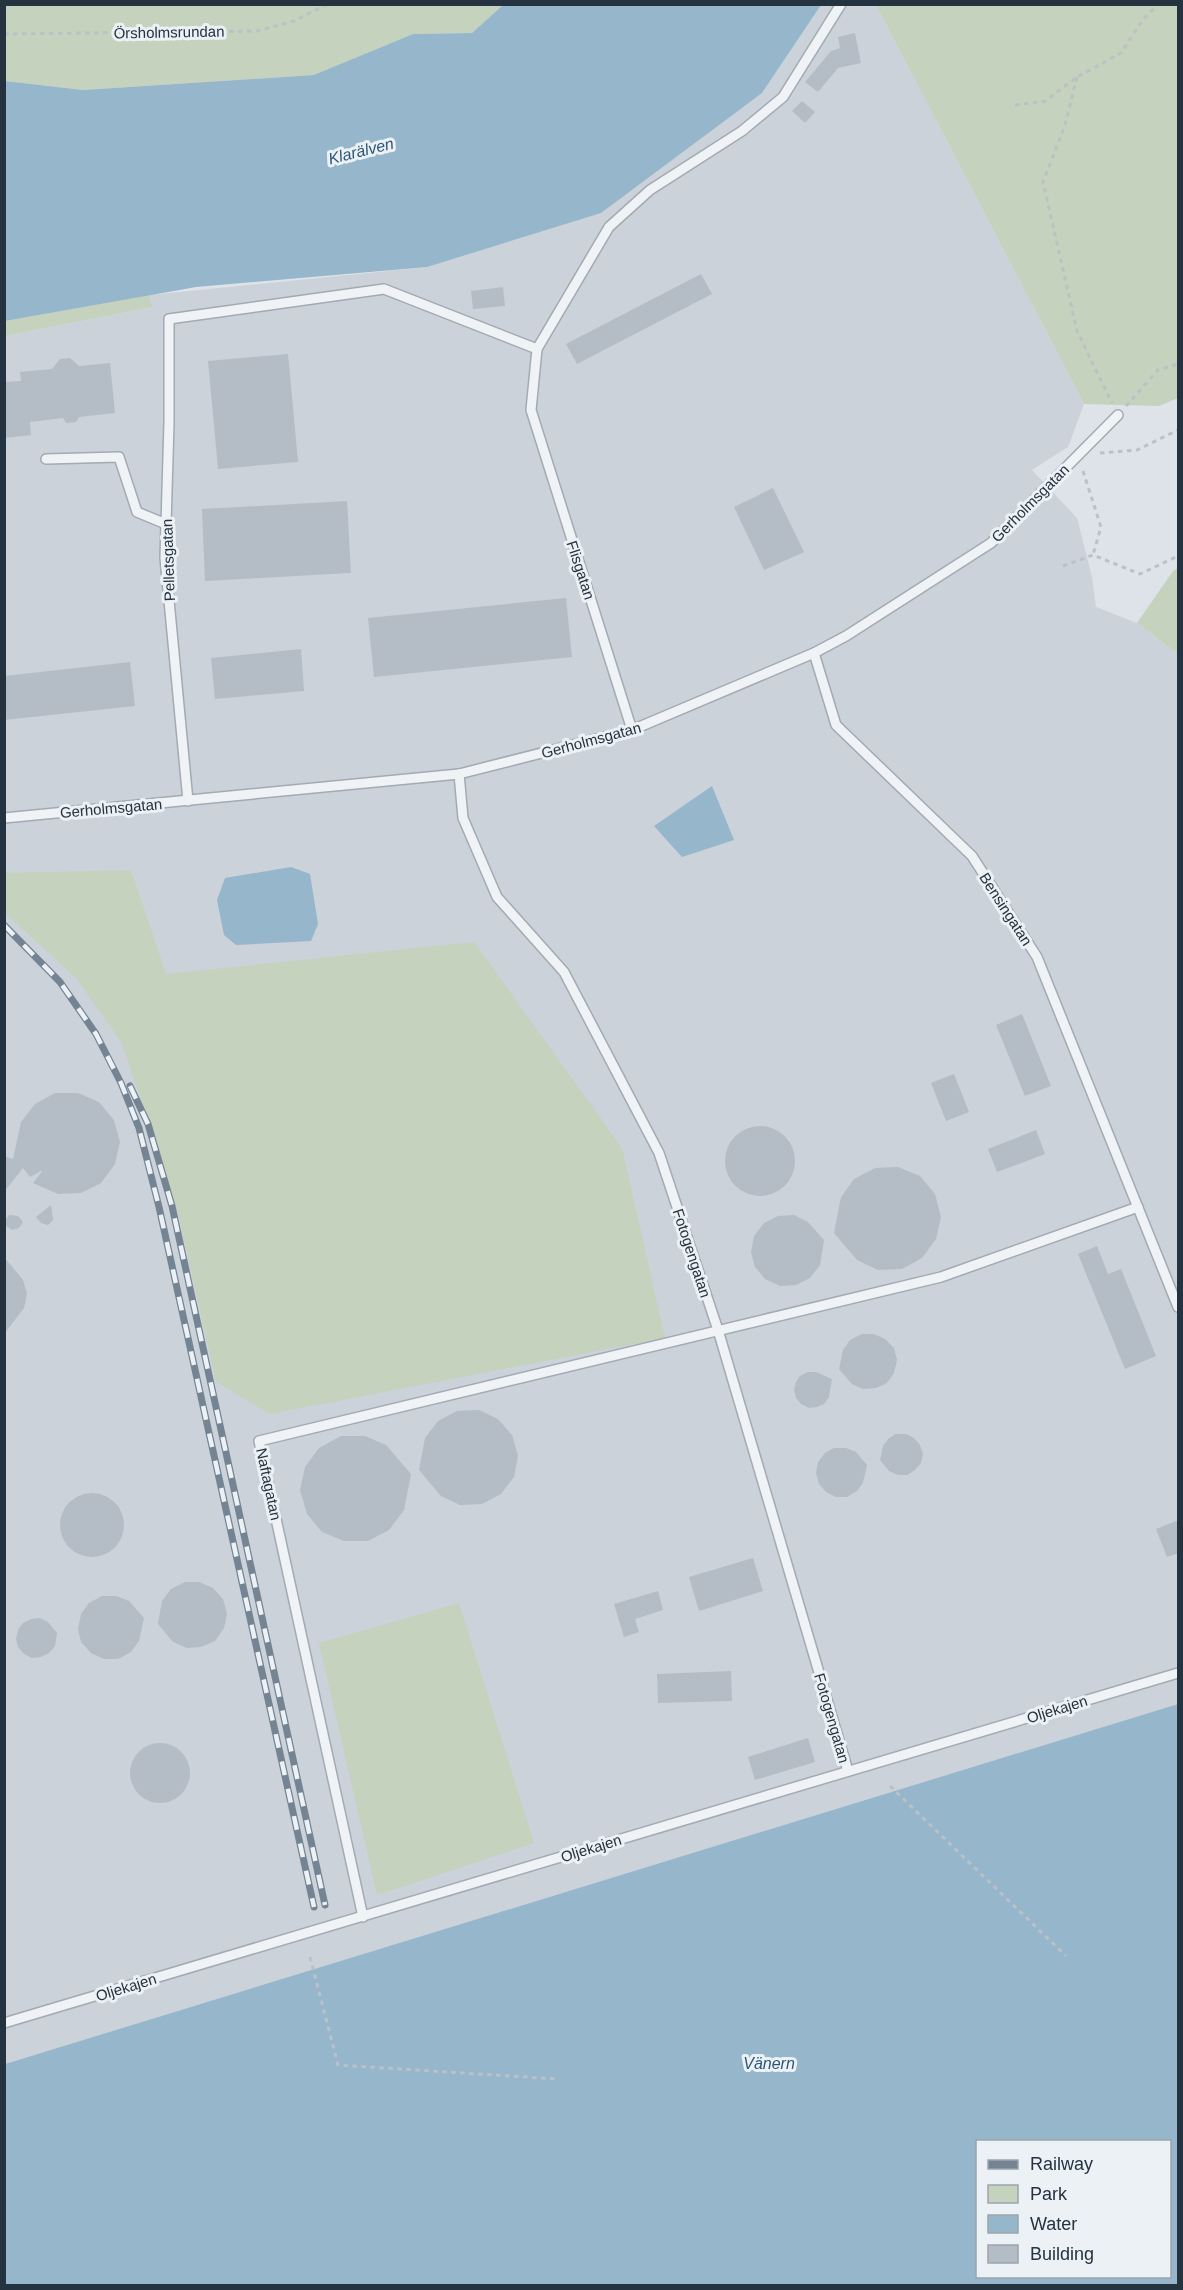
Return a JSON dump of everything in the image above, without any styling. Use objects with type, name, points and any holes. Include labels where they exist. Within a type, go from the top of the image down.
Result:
[{"type":"lane","points":[[537,349],[609,227],[650,190],[742,131],[783,97],[841,4]]},
{"type":"lane","name":"Pelletsgatan","points":[[188,801],[165,558],[169,319],[384,289],[537,349]]},
{"type":"lane","name":"Flisgatan","points":[[537,349],[531,410],[632,730]]},
{"type":"lane","name":"Gerholmsgatan","points":[[4,818],[459,774],[632,730],[814,654],[991,543],[1118,415]]},
{"type":"lane","points":[[46,459],[119,456],[137,512],[166,524]]},
{"type":"lane","name":"Bensingatan","points":[[814,654],[836,725],[972,856],[1037,957],[1179,1307]]},
{"type":"lane","name":"Fotogengatan","points":[[459,774],[463,818],[497,897],[564,972],[659,1153],[718,1330],[848,1771]]},
{"type":"lane","points":[[718,1330],[941,1277],[1138,1207]]},
{"type":"lane","name":"Naftagatan","points":[[363,1917],[259,1441],[718,1330]]},
{"type":"lane","name":"Oljekajen","points":[[4,2023],[1179,1673]]},
{"type":"path","name":"Örsholmsrundan","points":[[4,34],[257,30],[294,21],[328,4]]},
{"type":"path","points":[[1015,105],[1045,101],[1077,77],[1120,52],[1142,21],[1158,4]]},
{"type":"path","points":[[1077,77],[1065,125],[1043,182],[1077,331],[1118,415],[1158,370],[1179,364]]},
{"type":"path","points":[[1094,555],[1101,527],[1077,455],[1137,450],[1179,430]]},
{"type":"path","points":[[1063,566],[1094,555],[1140,574],[1179,556]]},
{"type":"path","points":[[890,1786],[1066,1956]]},
{"type":"path","points":[[310,1957],[338,2065],[556,2079]]},
{"type":"shaded area","points":[[821,5],[876,5],[1084,404],[1068,447],[1032,470],[1077,518],[1092,577],[1096,607],[1137,623],[1178,654],[1178,1704],[5,2064],[5,336],[153,307],[149,295],[427,267],[762,93]]},
{"type":"green space","points":[[4,5],[503,5],[472,33],[413,34],[315,75],[83,90],[5,81]]},
{"type":"green space","points":[[876,5],[1178,5],[1178,398],[1159,406],[1084,404]]},
{"type":"green space","points":[[149,295],[153,307],[5,336],[5,321]]},
{"type":"green space","points":[[1178,568],[1178,654],[1137,623],[1173,571]]},
{"type":"green space","points":[[131,870],[166,974],[474,942],[622,1148],[665,1338],[270,1414],[216,1382],[178,1213],[122,1043],[76,978],[5,913],[5,873]]},
{"type":"green space","points":[[459,1603],[534,1843],[377,1895],[319,1643]]},
{"type":"water","name":"Klarälven","points":[[503,5],[821,5],[762,93],[601,213],[427,267],[196,287],[5,321],[5,81],[83,90],[314,75],[413,34],[472,33]]},
{"type":"water","points":[[712,786],[734,840],[682,857],[654,826]]},
{"type":"water","points":[[291,867],[310,874],[318,924],[311,941],[236,945],[224,935],[217,900],[225,878]]},
{"type":"water","name":"Vänern","points":[[1178,1704],[1178,2285],[5,2285],[5,2064]]},
{"type":"building","points":[[855,33],[861,63],[838,68],[818,92],[805,82],[831,51],[840,48],[838,37]]},
{"type":"building","points":[[802,101],[815,112],[805,123],[792,111]]},
{"type":"building","points":[[701,274],[712,294],[577,364],[566,344]]},
{"type":"building","points":[[503,287],[505,306],[473,309],[471,291]]},
{"type":"building","points":[[288,354],[298,462],[218,469],[208,361]]},
{"type":"building","points":[[70,358],[79,366],[110,363],[115,413],[79,417],[76,422],[66,423],[63,418],[30,422],[31,435],[4,438],[4,382],[21,381],[20,372],[52,369],[60,359]]},
{"type":"building","points":[[773,488],[804,552],[764,570],[734,507]]},
{"type":"building","points":[[347,501],[351,573],[205,581],[202,509]]},
{"type":"building","points":[[566,598],[572,657],[374,677],[368,618]]},
{"type":"building","points":[[301,649],[304,691],[215,699],[211,658]]},
{"type":"building","points":[[130,662],[135,706],[4,720],[4,676]]},
{"type":"building","points":[[1022,1014],[1051,1086],[1025,1096],[996,1025]]},
{"type":"building","points":[[954,1074],[969,1112],[946,1121],[931,1083]]},
{"type":"building","points":[[55,1093],[78,1093],[99,1102],[114,1120],[120,1142],[115,1164],[101,1183],[81,1193],[58,1194],[33,1183],[43,1170],[30,1177],[23,1168],[4,1192],[4,1156],[13,1159],[21,1122],[35,1104]]},
{"type":"building","points":[[767,1126],[780,1132],[789,1141],[793,1147],[795,1161],[793,1175],[785,1186],[774,1194],[753,1196],[735,1186],[727,1175],[725,1154],[735,1136],[746,1128]]},
{"type":"building","points":[[1036,1130],[1045,1154],[997,1172],[988,1149]]},
{"type":"building","points":[[898,1167],[920,1176],[935,1194],[941,1217],[936,1239],[922,1258],[902,1269],[878,1270],[857,1260],[834,1233],[841,1197],[854,1179],[875,1168]]},
{"type":"building","points":[[51,1205],[53,1220],[48,1225],[41,1223],[36,1217]]},
{"type":"building","points":[[9,1215],[18,1216],[23,1222],[19,1228],[12,1230],[6,1226],[6,1219]]},
{"type":"building","points":[[794,1215],[808,1222],[824,1240],[820,1265],[810,1278],[796,1285],[780,1286],[765,1279],[755,1267],[751,1252],[754,1236],[764,1223],[778,1216]]},
{"type":"building","points":[[1097,1246],[1108,1274],[1121,1269],[1156,1356],[1125,1369],[1078,1254]]},
{"type":"building","points":[[4,1257],[23,1280],[27,1294],[24,1308],[4,1334]]},
{"type":"building","points":[[862,1334],[874,1334],[885,1339],[894,1348],[897,1360],[894,1373],[887,1383],[876,1388],[863,1389],[852,1384],[839,1369],[843,1350],[850,1340]]},
{"type":"building","points":[[808,1372],[816,1372],[832,1379],[829,1397],[824,1404],[817,1407],[809,1408],[796,1398],[794,1390],[796,1382],[800,1376]]},
{"type":"building","points":[[479,1410],[498,1419],[512,1435],[518,1456],[514,1477],[501,1494],[482,1504],[460,1505],[441,1496],[419,1470],[425,1438],[438,1421],[457,1411]]},
{"type":"building","points":[[896,1434],[906,1434],[914,1438],[923,1454],[921,1463],[907,1475],[898,1475],[889,1471],[880,1460],[883,1446]]},
{"type":"building","points":[[341,1436],[365,1436],[386,1445],[411,1474],[404,1510],[389,1530],[368,1541],[344,1541],[322,1532],[307,1514],[300,1490],[305,1467],[319,1448]]},
{"type":"building","points":[[834,1448],[846,1448],[856,1452],[867,1465],[863,1483],[857,1491],[847,1497],[836,1497],[826,1492],[819,1484],[816,1473],[818,1462],[825,1453]]},
{"type":"building","points":[[92,1493],[110,1499],[118,1507],[124,1525],[118,1543],[110,1551],[92,1557],[74,1551],[66,1543],[60,1525],[66,1507],[74,1499]]},
{"type":"building","points":[[1179,1520],[1179,1553],[1167,1557],[1156,1529]]},
{"type":"building","points":[[753,1558],[763,1591],[699,1611],[689,1577]]},
{"type":"building","points":[[185,1582],[199,1582],[213,1588],[223,1599],[227,1614],[224,1628],[215,1641],[201,1647],[187,1648],[173,1642],[158,1624],[162,1601],[171,1589]]},
{"type":"building","points":[[658,1591],[663,1610],[635,1619],[639,1632],[624,1637],[614,1604]]},
{"type":"building","points":[[102,1596],[116,1596],[129,1601],[144,1618],[139,1641],[131,1652],[118,1659],[104,1659],[91,1653],[81,1642],[78,1629],[81,1614],[89,1603]]},
{"type":"building","points":[[40,1618],[48,1622],[57,1633],[55,1646],[49,1653],[32,1658],[18,1647],[16,1639],[23,1623]]},
{"type":"building","points":[[731,1671],[732,1701],[658,1703],[657,1674]]},
{"type":"building","points":[[808,1738],[815,1762],[755,1780],[748,1757]]},
{"type":"building","points":[[154,1743],[166,1743],[177,1748],[185,1756],[190,1773],[188,1785],[177,1798],[166,1803],[154,1803],[143,1798],[135,1790],[130,1779],[130,1767],[135,1756],[143,1748]]},
{"type":"railway","points":[[4,925],[60,982],[96,1034],[121,1083],[139,1128],[159,1207],[314,1907]]},
{"type":"railway","points":[[130,1086],[148,1124],[172,1206],[325,1905]]}]
